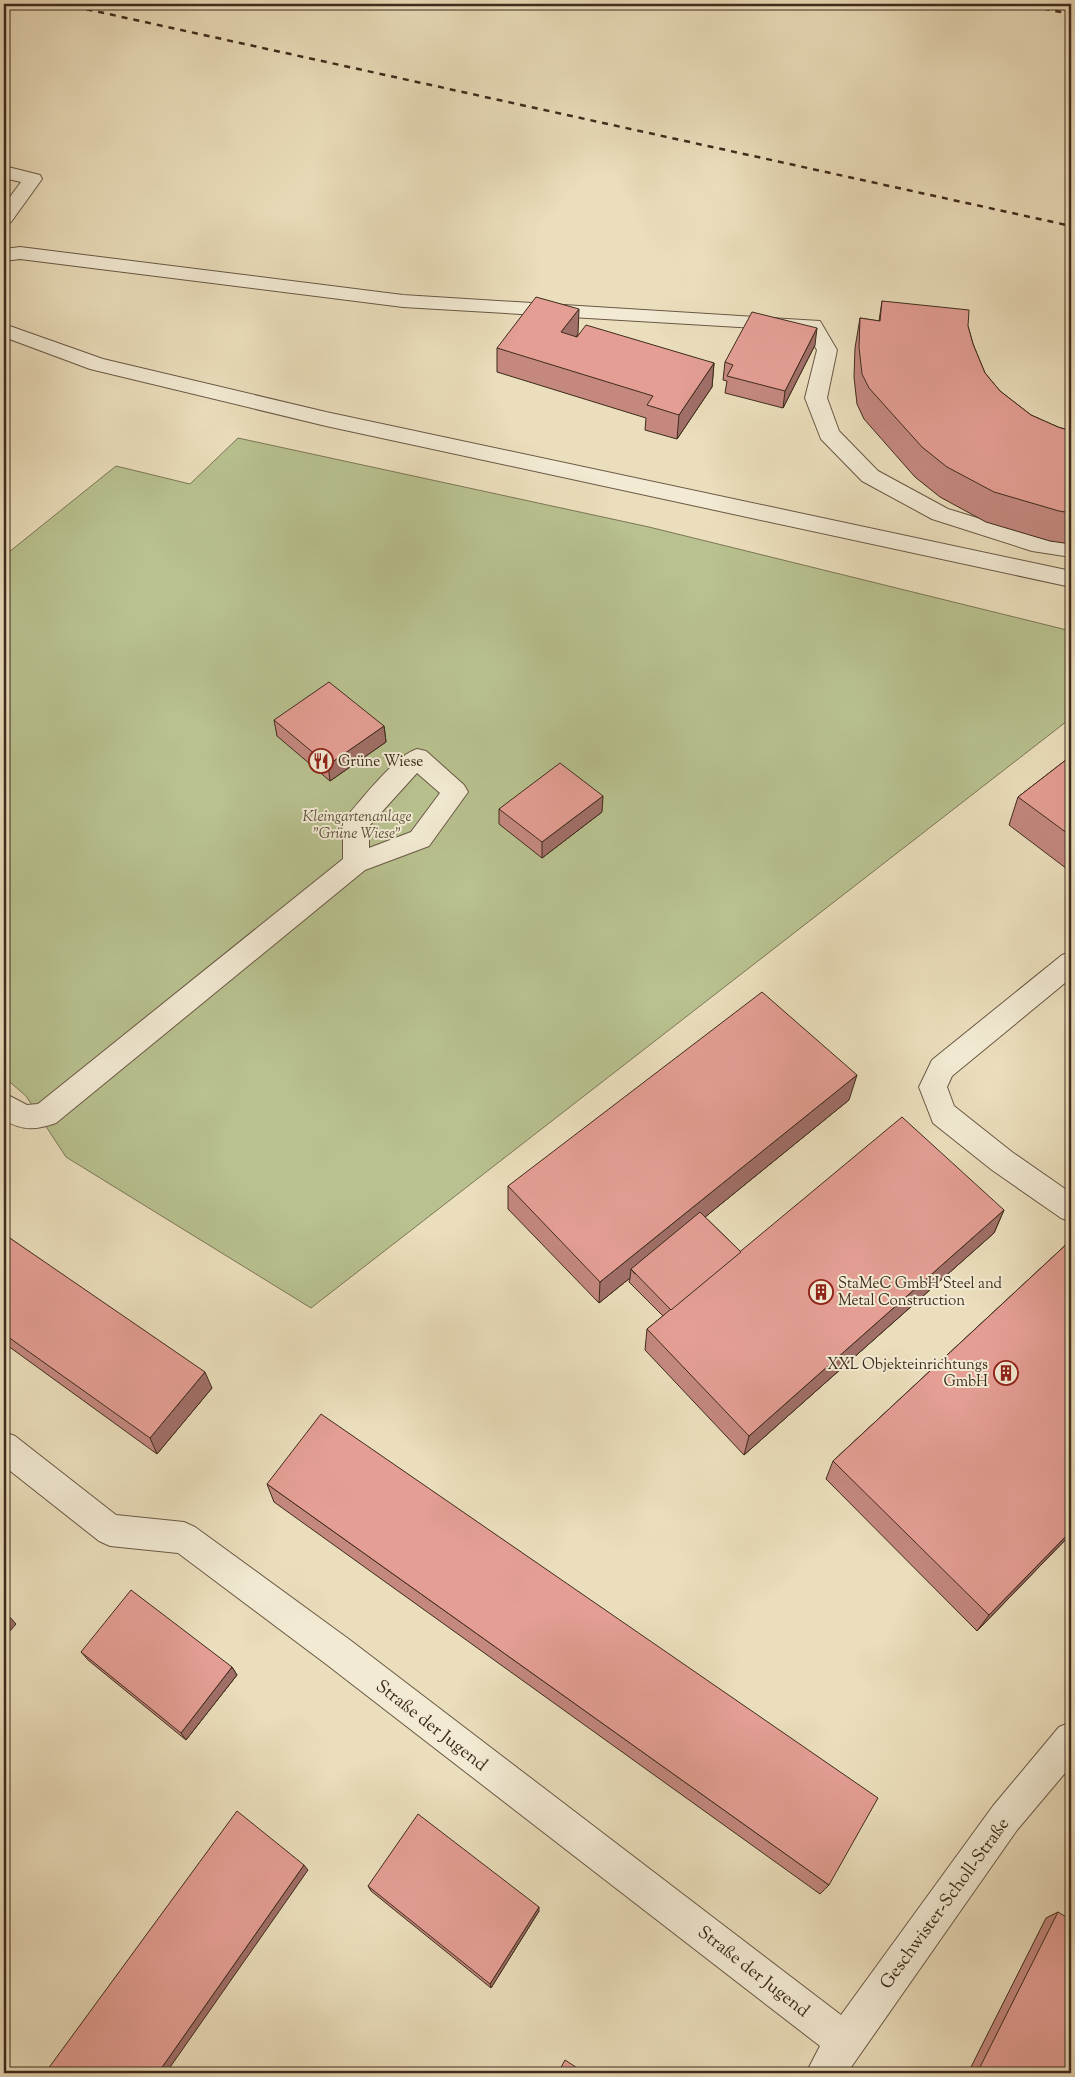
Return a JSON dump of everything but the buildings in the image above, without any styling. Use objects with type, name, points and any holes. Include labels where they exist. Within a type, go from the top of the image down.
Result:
[{"type":"street","points":[[4,172],[33,180],[4,218]]},
{"type":"street","points":[[9,252],[403,301],[813,325],[827,350],[816,398],[829,434],[870,476],[940,514],[1032,543],[1071,549]]},
{"type":"street","points":[[4,330],[97,364],[326,418],[1071,579]]},
{"type":"street","points":[[4,1105],[18,1114],[32,1119],[46,1114],[356,863]]},
{"type":"street","points":[[1071,963],[942,1068],[933,1087],[943,1114],[1002,1161],[1071,1209]]},
{"type":"street","name":"Straße der Jugend","points":[[4,1446],[110,1530],[184,1538],[344,1657],[845,2041]]},
{"type":"street","name":"Geschwister-Scholl-Straße","points":[[826,2073],[845,2041],[1005,1818],[1071,1739]]},
{"type":"green space","name":"Kleingartenanlage \"Grüne Wiese\"","points":[[238,438],[649,527],[1071,631],[1071,718],[311,1308],[66,1157],[26,1096],[4,1077],[4,556],[116,466],[190,484]]},
{"type":"railway","points":[[63,4],[1071,226]]},
{"type":"railway","points":[[1020,4],[1071,14]]},
{"type":"place","name":"Grüne Wiese","points":[[321,761]]},
{"type":"place","name":"StaMeC GmbH Steel and Metal Construction","points":[[821,1292]]},
{"type":"place","name":"XXL Objekteinrichtungs GmbH","points":[[1006,1373]]}]
